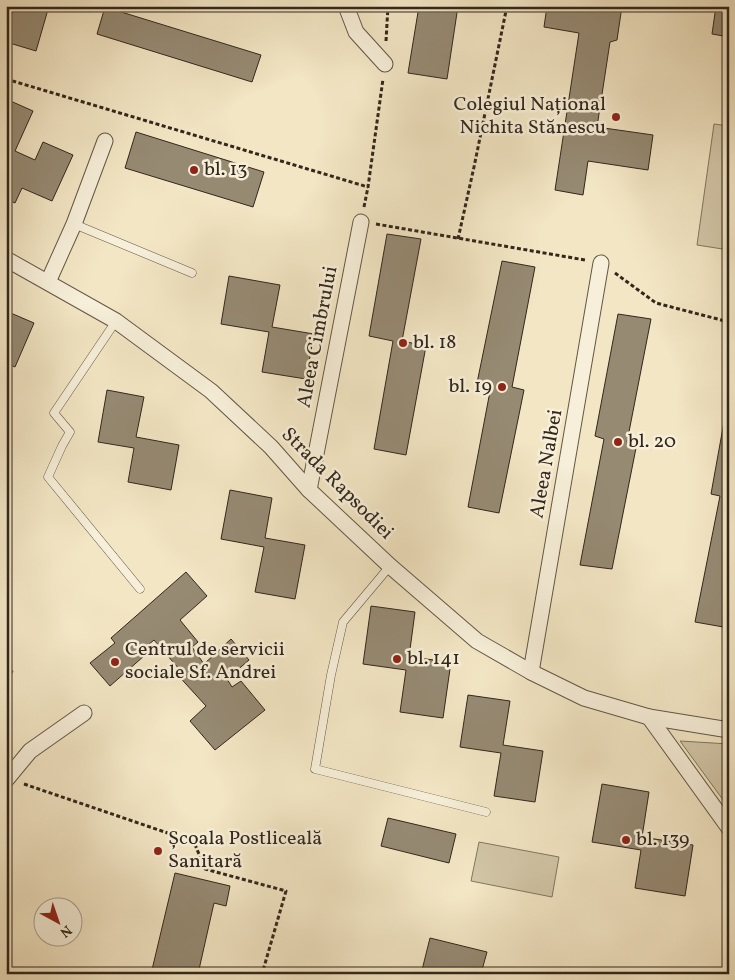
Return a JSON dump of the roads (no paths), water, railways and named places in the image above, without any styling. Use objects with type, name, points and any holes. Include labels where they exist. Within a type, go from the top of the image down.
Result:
[{"type":"street","points":[[346,6],[356,32],[384,64]]},
{"type":"street","points":[[48,282],[74,224],[105,141]]},
{"type":"street","name":"Aleea Cimbrului","points":[[309,490],[361,222]]},
{"type":"street","name":"Strada Rapsodiei","points":[[6,259],[116,321],[211,392],[271,447],[309,490],[390,566],[477,640],[531,672],[584,698],[649,717],[729,730]]},
{"type":"street","name":"Aleea Nalbei","points":[[531,672],[601,263]]},
{"type":"street","points":[[7,778],[30,751],[84,713]]},
{"type":"street","points":[[649,717],[729,828]]},
{"type":"lane","points":[[74,224],[192,273]]},
{"type":"lane","points":[[116,321],[54,414],[70,432],[48,478],[140,588]]},
{"type":"lane","points":[[390,566],[343,622],[331,674],[315,769],[486,812]]},
{"type":"place","name":"Colegiul Național Nichita Stănescu","points":[[616,117]]},
{"type":"place","name":"bl. 13","points":[[194,170]]},
{"type":"place","name":"bl. 18","points":[[403,343]]},
{"type":"place","name":"bl. 19","points":[[502,387]]},
{"type":"place","name":"bl. 20","points":[[618,442]]},
{"type":"place","name":"bl. 141","points":[[397,659]]},
{"type":"place","name":"Centrul de servicii sociale Sf. Andrei","points":[[115,662]]},
{"type":"place","name":"bl. 139","points":[[626,840]]},
{"type":"place","name":"Școala Postliceală Sanitară","points":[[158,851]]}]
